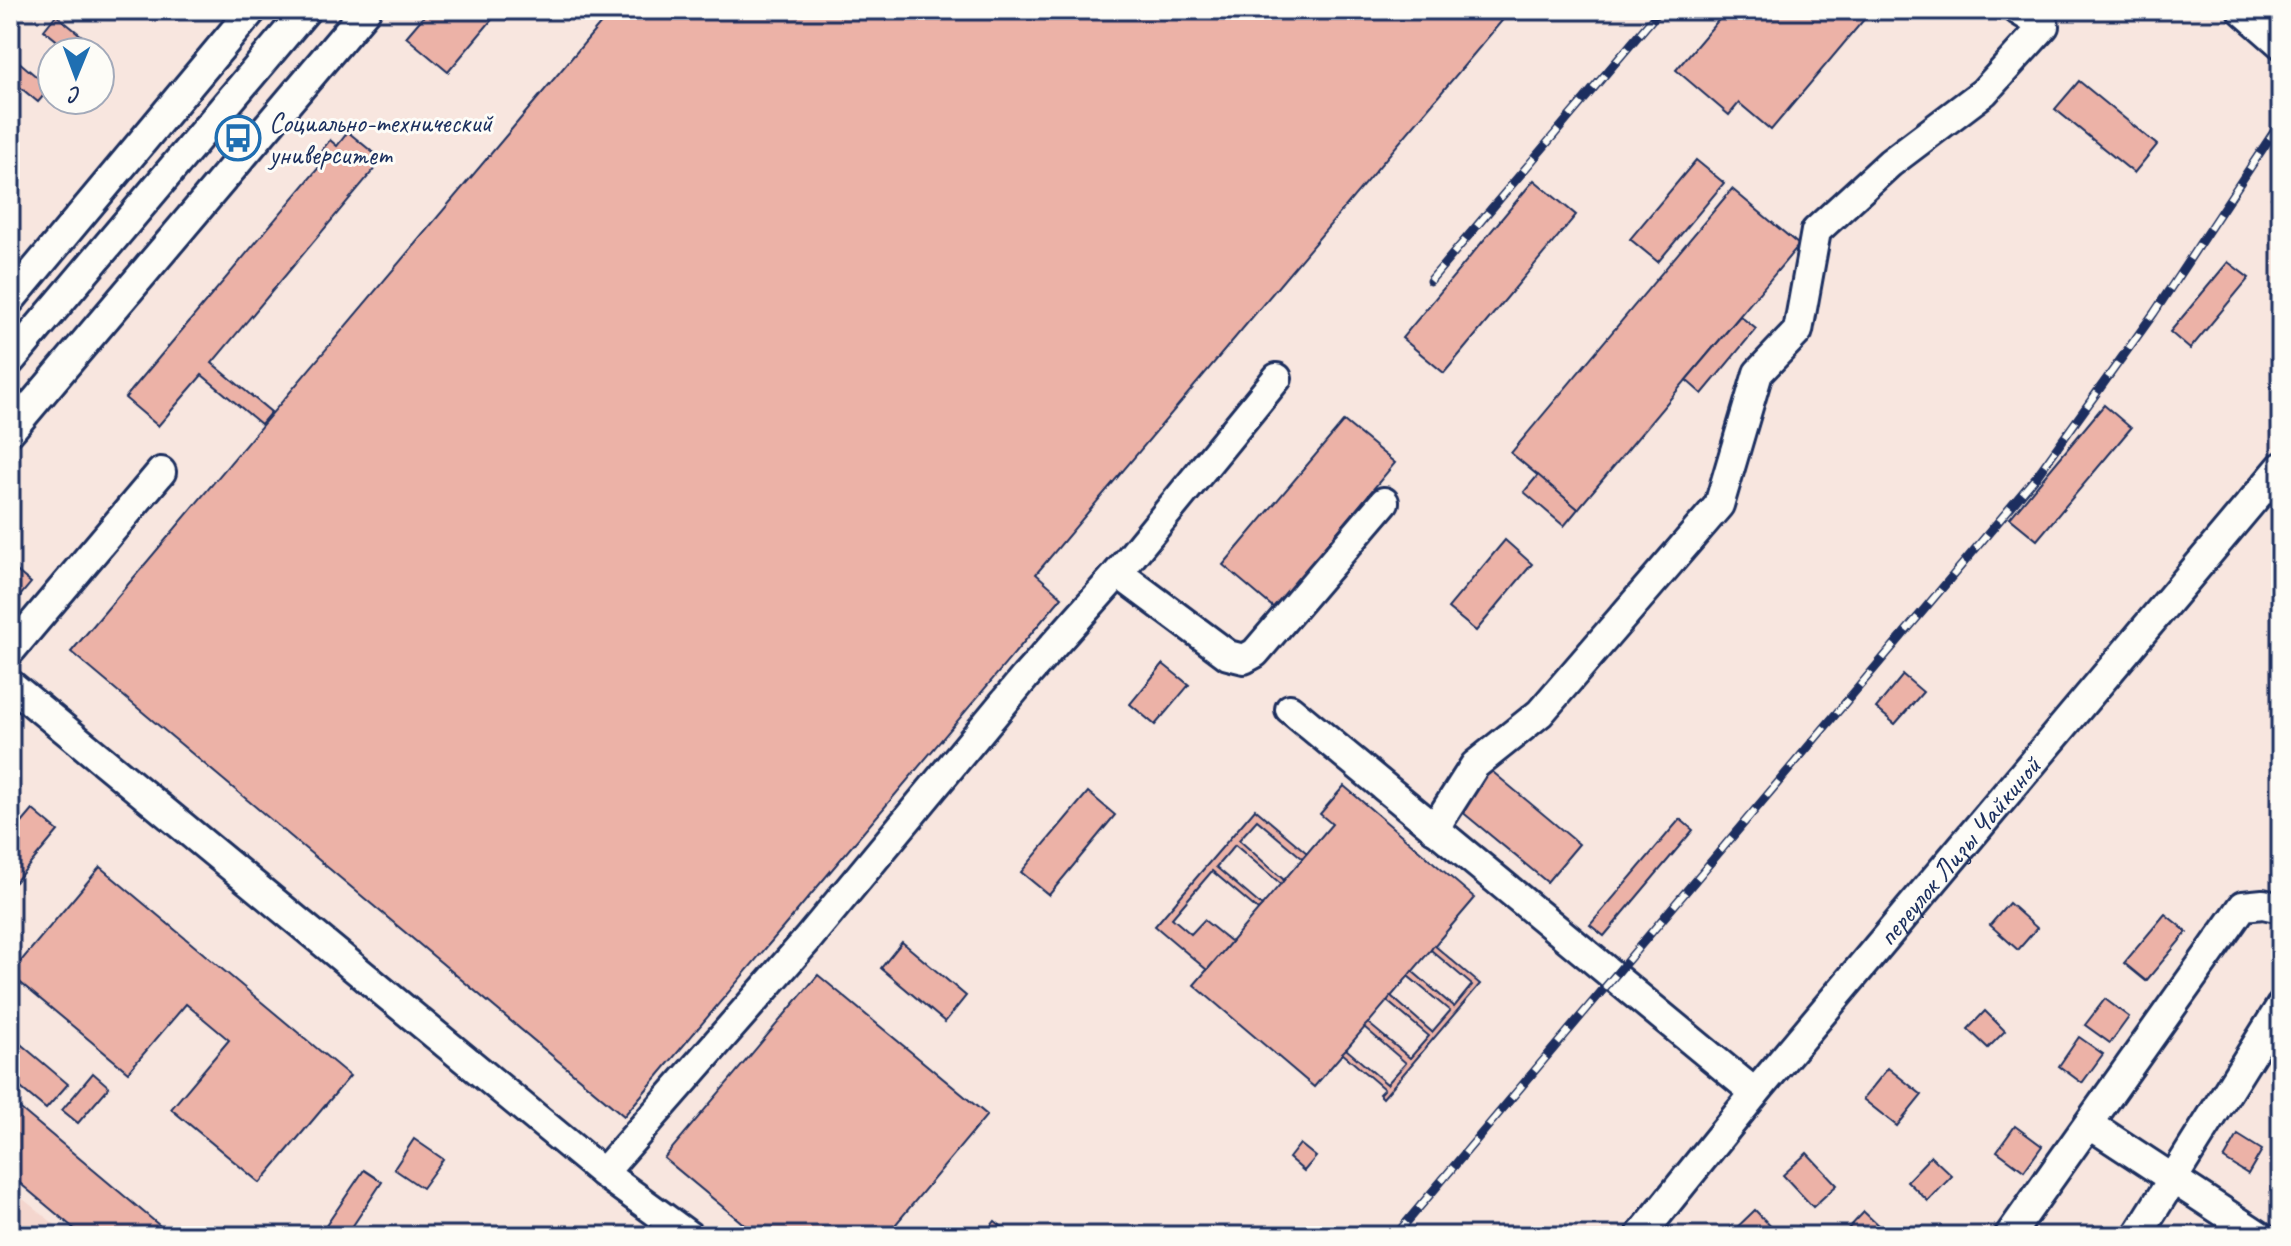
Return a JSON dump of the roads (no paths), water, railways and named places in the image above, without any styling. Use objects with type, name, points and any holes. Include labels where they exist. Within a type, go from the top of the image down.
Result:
[{"type":"street","points":[[10,300],[252,10]]},
{"type":"street","points":[[10,361],[306,10]]},
{"type":"street","points":[[321,10],[347,32]]},
{"type":"street","points":[[10,431],[366,10]]},
{"type":"street","points":[[1434,829],[1475,765],[1540,713],[1719,505],[1758,373],[1798,331],[1816,231],[1890,163],[1984,92],[2044,26],[2018,10]]},
{"type":"street","points":[[2256,14],[2281,44]]},
{"type":"street","points":[[603,1173],[807,940],[1025,677],[1118,573],[1277,378]]},
{"type":"street","name":"переулок Лизы Чайкиной","points":[[1640,1236],[1755,1093],[2281,467]]},
{"type":"street","points":[[10,651],[161,472]]},
{"type":"street","points":[[1118,573],[1228,655],[1244,659],[1255,653],[1384,502]]},
{"type":"street","points":[[10,684],[603,1173],[689,1236]]},
{"type":"street","points":[[1290,709],[1755,1093]]},
{"type":"street","points":[[2009,1236],[2243,906],[2263,904],[2281,908]]},
{"type":"street","points":[[2137,1236],[2281,1006]]},
{"type":"street","points":[[2089,1124],[2260,1236]]},
{"type":"railway","points":[[1430,281],[1660,10]]},
{"type":"railway","points":[[1395,1236],[2036,477],[2154,313],[2281,121]]},
{"type":"place","name":"Социально-технический университет","points":[[238,138]]}]
